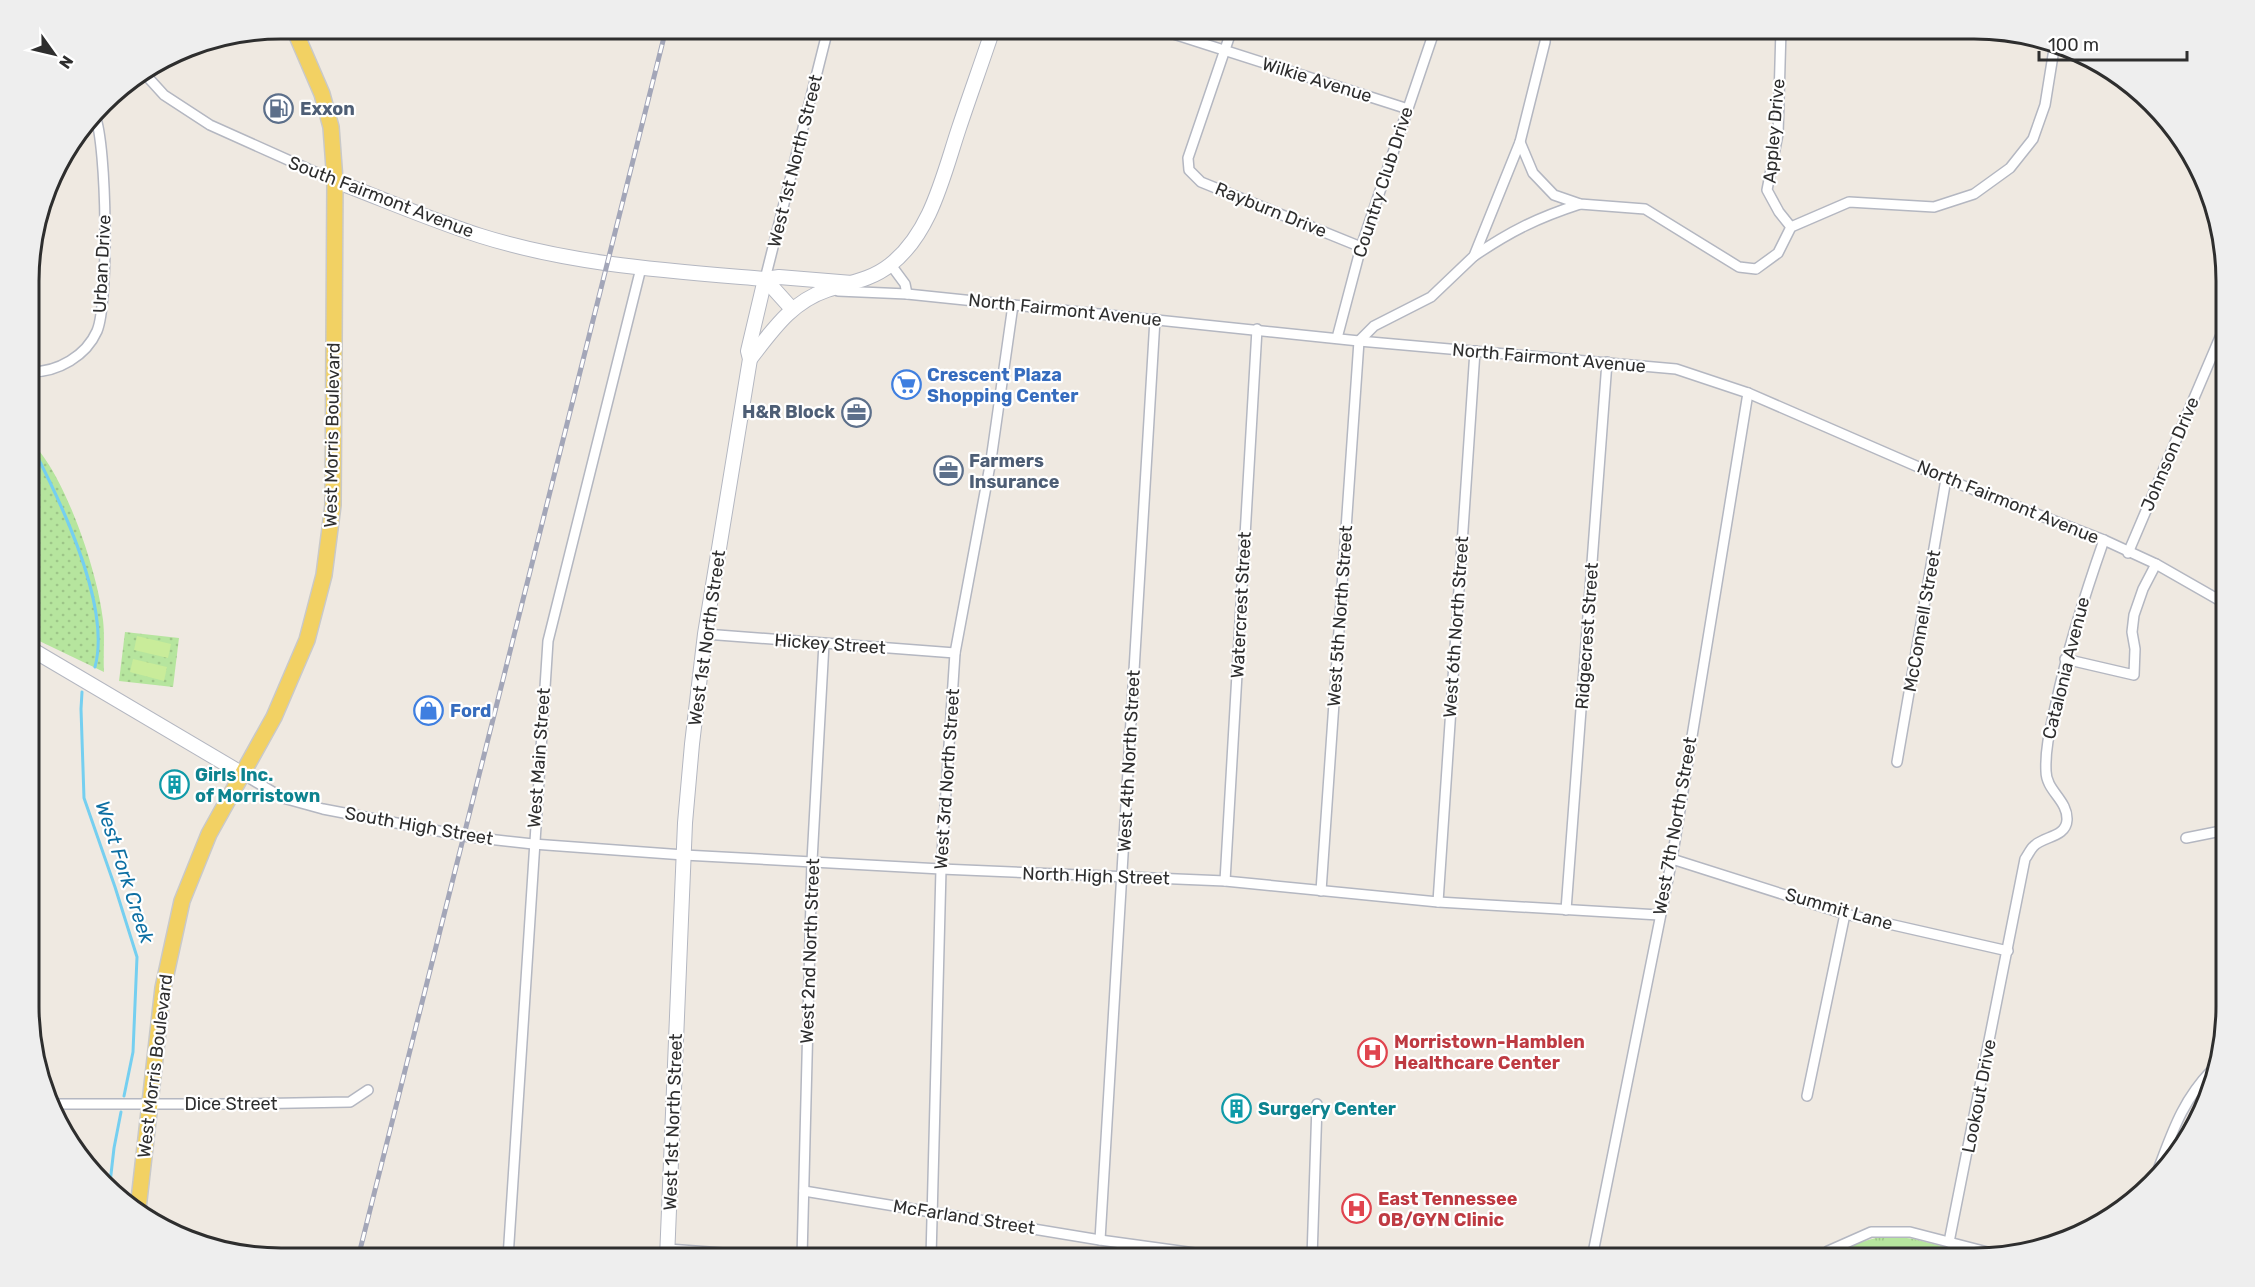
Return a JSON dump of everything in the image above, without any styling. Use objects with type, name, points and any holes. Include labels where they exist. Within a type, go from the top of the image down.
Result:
[{"type":"main road","name":"West Morris Boulevard","points":[[139,1202],[166,970],[182,901],[209,834],[274,717],[307,640],[324,574],[333,505],[335,181],[330,127],[322,94],[299,39]]},
{"type":"main road","points":[[750,359],[782,318],[792,309],[825,291],[870,278],[891,265],[917,237],[931,209],[989,39]]},
{"type":"main road","name":"South Fairmont Avenue","points":[[335,181],[481,236],[550,253],[641,268]]},
{"type":"main road","points":[[641,268],[765,279],[779,277],[852,283]]},
{"type":"main road","points":[[765,279],[792,309]]},
{"type":"main road","name":"West 1st North Street","points":[[667,1248],[684,855],[692,744],[705,634],[750,359],[748,351],[765,279]]},
{"type":"main road","points":[[39,654],[241,773]]},
{"type":"street","name":"West 1st North Street","points":[[765,279],[825,39]]},
{"type":"street","name":"Wilkie Avenue","points":[[1189,39],[1408,109]]},
{"type":"street","name":"Rayburn Drive","points":[[1229,39],[1188,159],[1189,170],[1201,182],[1361,247]]},
{"type":"street","name":"Country Club Drive","points":[[1337,338],[1361,247],[1431,39]]},
{"type":"street","points":[[1474,256],[1520,142],[1545,39]]},
{"type":"street","name":"Appley Drive","points":[[1781,39],[1778,134],[1767,190],[1779,212],[1791,227]]},
{"type":"street","points":[[1520,142],[1533,173],[1554,195],[1580,204],[1645,209],[1739,267],[1756,269],[1778,253],[1791,227],[1849,202],[1934,207],[1974,194],[2010,168],[2033,140],[2046,105],[2054,53]]},
{"type":"street","name":"South Fairmont Avenue","points":[[149,78],[164,94],[210,125],[335,181]]},
{"type":"street","name":"Urban Drive","points":[[39,370],[61,366],[84,352],[98,329],[103,298],[105,184],[96,125]]},
{"type":"street","points":[[1359,340],[1374,326],[1431,297],[1474,256],[1511,231],[1580,204]]},
{"type":"street","points":[[891,265],[905,285],[907,294]]},
{"type":"street","name":"West Main Street","points":[[509,1248],[518,1124],[533,844],[548,641],[641,268]]},
{"type":"street","name":"North Fairmont Avenue","points":[[825,291],[907,294],[1337,338],[1676,369],[1748,393],[1946,479],[2104,540],[2156,564],[2216,597]]},
{"type":"street","name":"West 3rd North Street","points":[[931,1248],[941,869],[955,653],[991,460],[1013,305]]},
{"type":"street","name":"West 4th North Street","points":[[1101,1240],[1155,319]]},
{"type":"street","name":"Watercrest Street","points":[[1225,881],[1257,329]]},
{"type":"street","name":"West 5th North Street","points":[[1321,891],[1359,340]]},
{"type":"street","name":"Johnson Drive","points":[[2128,553],[2216,346]]},
{"type":"street","name":"West 6th North Street","points":[[1438,902],[1475,351]]},
{"type":"street","name":"Ridgecrest Street","points":[[1566,910],[1607,362]]},
{"type":"street","name":"West 7th North Street","points":[[1594,1248],[1672,859],[1748,393]]},
{"type":"street","name":"McConnell Street","points":[[1897,762],[1946,479]]},
{"type":"street","name":"Catalonia Avenue","points":[[2008,951],[2025,859],[2033,846],[2059,833],[2067,820],[2064,803],[2049,787],[2046,774],[2046,747],[2065,659],[2104,540]]},
{"type":"street","points":[[2065,659],[2134,675],[2136,649],[2132,632],[2134,615],[2143,589],[2156,564]]},
{"type":"street","name":"Hickey Street","points":[[705,634],[955,653]]},
{"type":"street","name":"West 2nd North Street","points":[[802,1248],[812,861],[824,643]]},
{"type":"street","name":"South High Street","points":[[241,773],[283,798],[323,809],[470,837],[533,844]]},
{"type":"street","points":[[2186,838],[2216,832]]},
{"type":"street","name":"North High Street","points":[[533,844],[941,869],[1225,881],[1438,902],[1659,915]]},
{"type":"street","name":"Summit Lane","points":[[1672,859],[1845,914],[2008,951]]},
{"type":"street","points":[[1807,1096],[1845,914]]},
{"type":"street","name":"Lookout Drive","points":[[1949,1242],[2008,951]]},
{"type":"street","points":[[2161,1159],[2173,1126],[2199,1083],[2206,1076]]},
{"type":"street","name":"Dice Street","points":[[59,1104],[350,1102],[368,1090]]},
{"type":"street","points":[[1312,1248],[1317,1104]]},
{"type":"street","name":"McFarland Street","points":[[804,1191],[1159,1248]]},
{"type":"street","points":[[1835,1248],[1870,1232],[1910,1232],[1973,1248]]},
{"type":"green space","points":[[39,451],[56,477],[87,551],[103,620],[104,672],[39,641]]},
{"type":"green space","points":[[125,632],[179,638],[173,687],[119,681]]},
{"type":"green space","points":[[137,636],[171,644],[168,658],[134,650]]},
{"type":"green space","points":[[133,659],[167,667],[164,681],[130,672]]},
{"type":"green space","points":[[2193,1110],[2178,1136],[2181,1129]]},
{"type":"green space","points":[[1892,1236],[1949,1248],[1848,1248],[1875,1238]]},
{"type":"waterway","name":"West Fork Creek","points":[[39,460],[71,530],[91,588],[98,643],[95,667]]},
{"type":"waterway","name":"West Fork Creek","points":[[82,692],[84,798],[137,957],[133,1052],[124,1096]]},
{"type":"waterway","name":"West Fork Creek","points":[[111,1178],[121,1112]]},
{"type":"railway","points":[[361,1248],[663,39]]},
{"type":"place","name":"Exxon","points":[[279,109]]},
{"type":"place","name":"Crescent Plaza Shopping Center","points":[[906,385]]},
{"type":"place","name":"H&R Block","points":[[856,412]]},
{"type":"place","name":"Farmers Insurance","points":[[948,471]]},
{"type":"place","name":"Ford","points":[[429,711]]},
{"type":"place","name":"Girls Inc. of Morristown","points":[[174,785]]},
{"type":"place","name":"Morristown-Hamblen Healthcare Center","points":[[1373,1052]]},
{"type":"place","name":"Surgery Center","points":[[1237,1109]]},
{"type":"place","name":"East Tennessee OB/GYN Clinic","points":[[1357,1209]]}]
